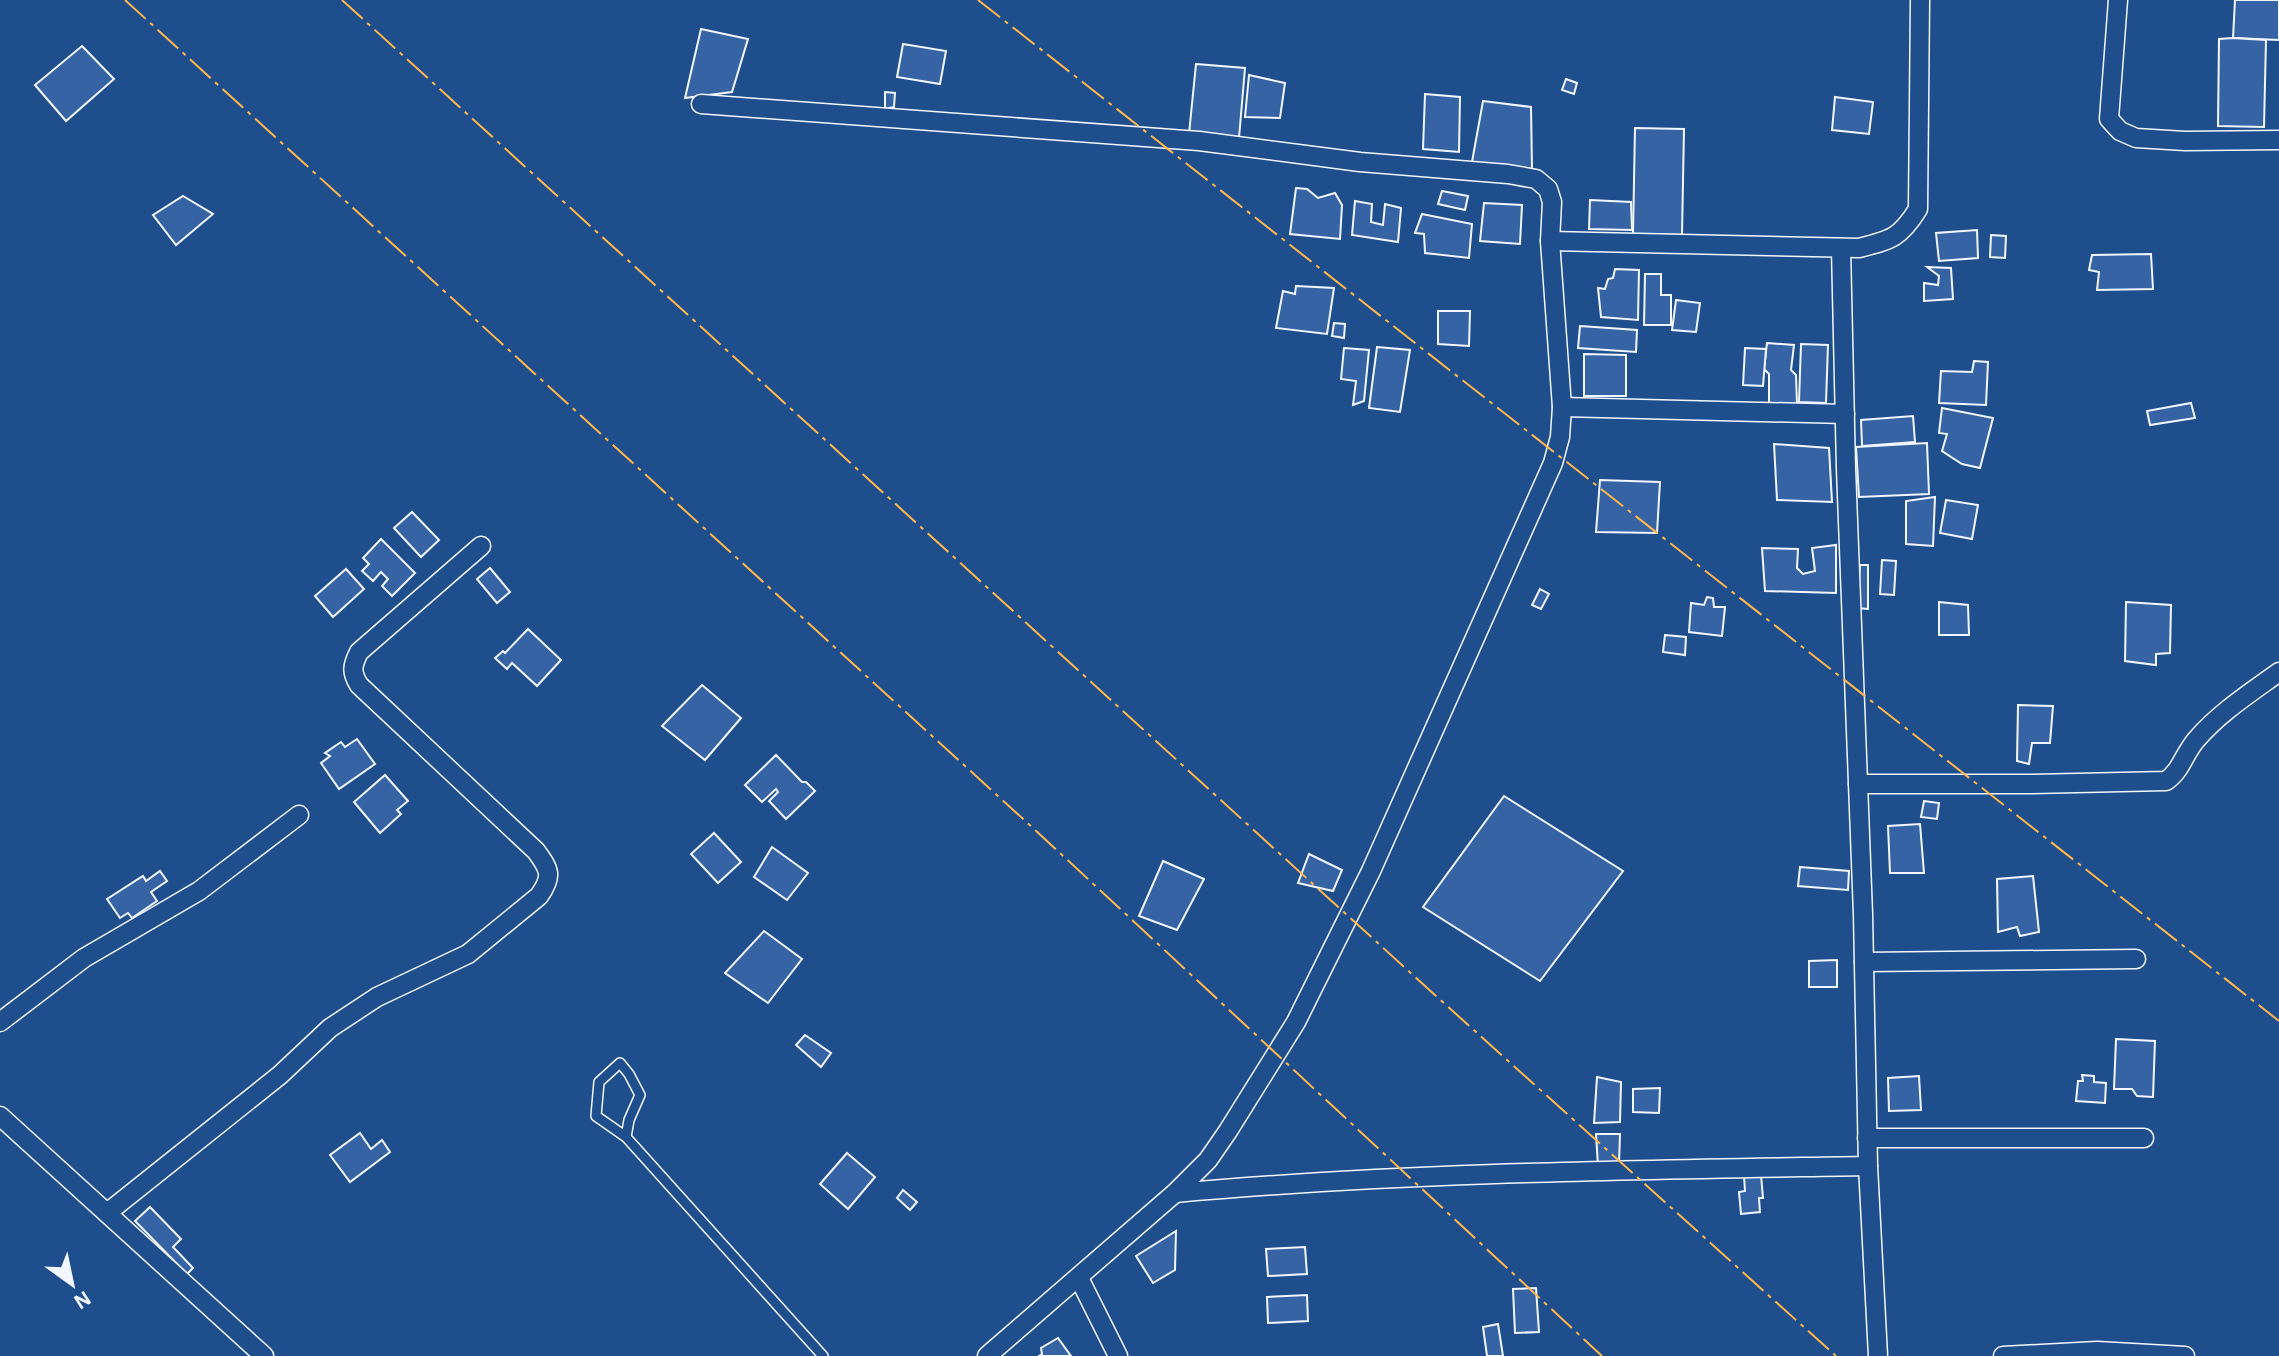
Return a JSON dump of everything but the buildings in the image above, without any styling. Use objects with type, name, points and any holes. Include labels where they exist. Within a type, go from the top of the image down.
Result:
[{"type":"street","points":[[1550,241],[1859,248],[1888,241],[1906,229],[1918,209],[1920,0]]},
{"type":"street","points":[[2118,0],[2109,119],[2120,131],[2148,139],[2279,140]]},
{"type":"street","points":[[701,104],[1199,141],[1360,162],[1508,174],[1536,179],[1548,189],[1552,202],[1550,241],[1562,407],[1560,437],[1553,463],[1371,871],[1296,1022],[1215,1151],[1175,1193],[987,1356]]},
{"type":"street","points":[[1841,248],[1867,1138],[1878,1356]]},
{"type":"street","points":[[1562,407],[1845,414]]},
{"type":"street","points":[[107,1213],[280,1075],[330,1028],[377,997],[468,954],[539,896],[548,884],[548,868],[536,851],[359,685],[352,674],[359,652],[481,546]]},
{"type":"street","points":[[1858,784],[2166,781],[2174,776],[2195,741],[2221,715],[2279,672]]},
{"type":"street","points":[[0,1022],[84,958],[199,891],[299,815]]},
{"type":"street","points":[[1864,962],[2136,959]]},
{"type":"street","points":[[0,1116],[264,1356]]},
{"type":"street","points":[[1867,1138],[2144,1138]]},
{"type":"street","points":[[1175,1193],[1295,1182],[1553,1171],[1868,1166]]},
{"type":"street","points":[[1079,1278],[1118,1356]]},
{"type":"street","points":[[2003,1356],[2097,1351],[2185,1356]]},
{"type":"lane","points":[[626,1137],[629,1120],[640,1095],[620,1063],[599,1082],[596,1116],[626,1137],[823,1356]]},
{"type":"power","points":[[125,0],[1033,828],[1602,1356]]},
{"type":"power","points":[[342,0],[1836,1356]]},
{"type":"power","points":[[978,0],[2279,1021]]}]
